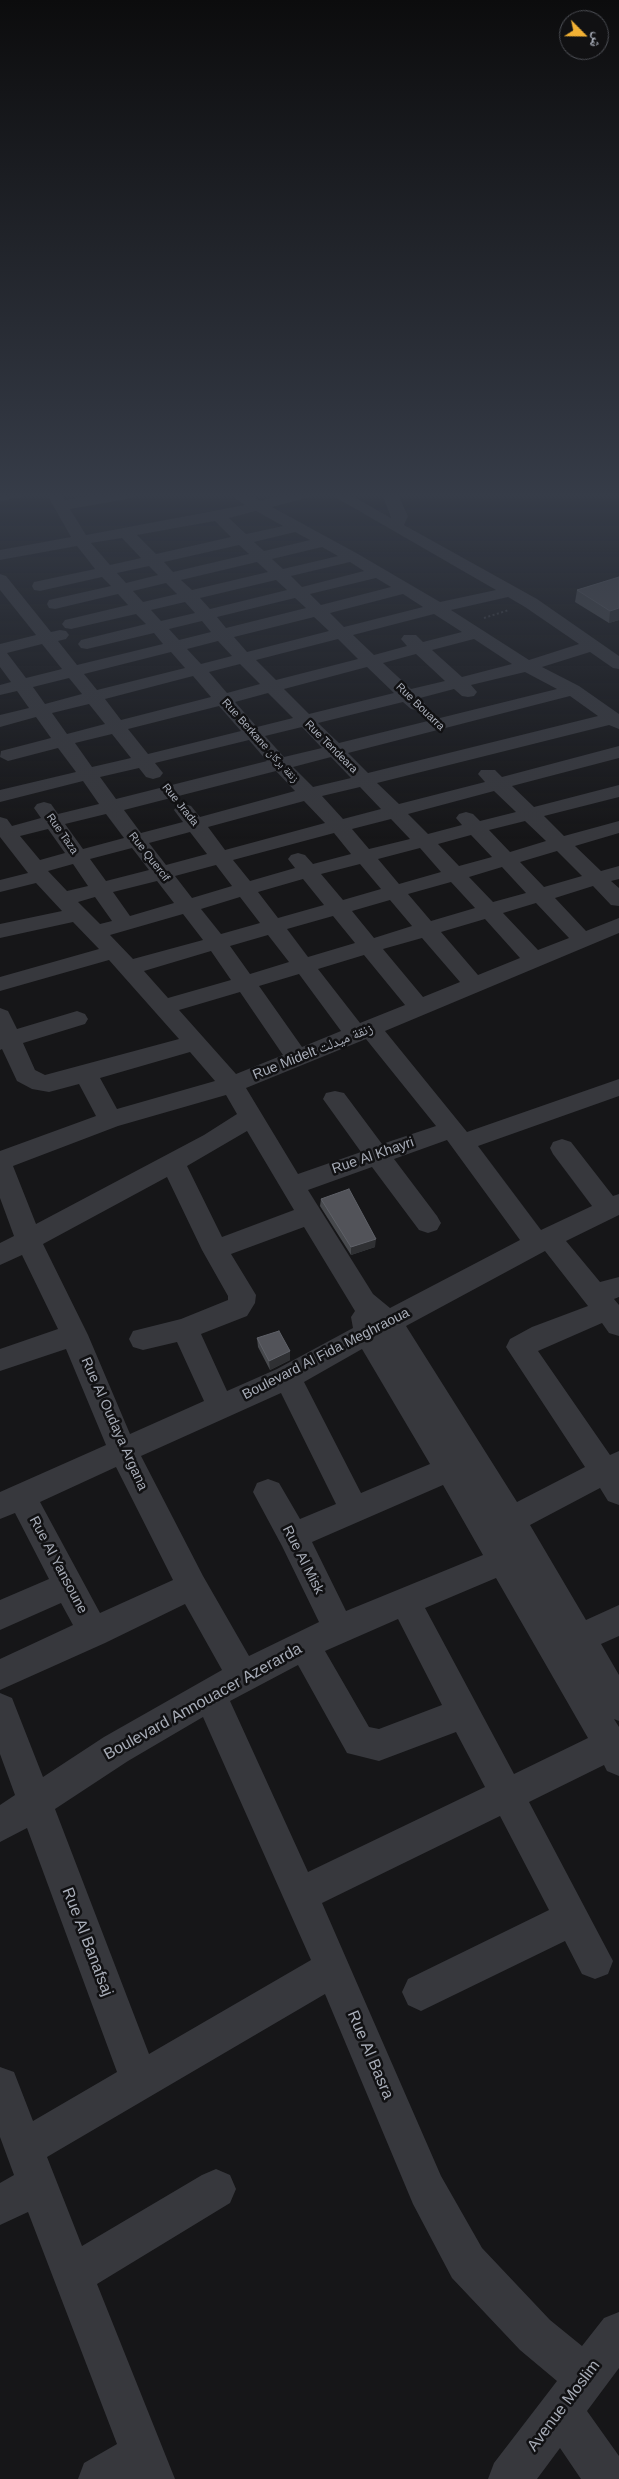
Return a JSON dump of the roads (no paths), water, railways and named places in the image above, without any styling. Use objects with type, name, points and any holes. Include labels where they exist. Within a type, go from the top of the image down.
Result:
[{"type":"street","name":"Rue Jrada","points":[[15,609],[46,638],[195,823],[304,964],[457,1136],[544,1241],[609,1304]]},
{"type":"street","points":[[59,609],[104,664]]},
{"type":"street","points":[[78,633],[135,609]]},
{"type":"street","name":"Rue Berkane زنقة بركان","points":[[141,609],[395,890],[426,930],[474,985]]},
{"type":"street","name":"Rue Tendeara","points":[[199,609],[304,720],[424,841],[535,960]]},
{"type":"street","points":[[0,649],[46,638],[78,633],[157,626],[231,609]]},
{"type":"street","name":"Rue Bouarra","points":[[317,609],[532,814],[619,900]]},
{"type":"street","points":[[0,720],[32,698],[234,646],[328,609]]},
{"type":"street","points":[[234,646],[295,644],[435,609]]},
{"type":"street","points":[[438,609],[527,666],[573,690],[616,720]]},
{"type":"street","points":[[540,609],[619,664]]},
{"type":"street","points":[[390,621],[618,827]]},
{"type":"street","points":[[4,749],[64,741],[118,728],[252,732],[304,720],[373,662],[422,649],[471,629]]},
{"type":"street","points":[[295,644],[417,767],[583,940]]},
{"type":"street","points":[[0,796],[143,760],[222,700],[274,688],[407,695],[527,666],[594,645]]},
{"type":"street","name":"Rue Quercif","points":[[0,656],[111,806],[216,942],[243,984],[298,1058]]},
{"type":"street","points":[[83,685],[104,664],[187,658]]},
{"type":"street","points":[[83,685],[145,682],[187,658]]},
{"type":"street","points":[[145,682],[184,730],[308,871],[370,945],[419,1008]]},
{"type":"street","points":[[0,690],[32,698]]},
{"type":"street","points":[[0,886],[77,856],[136,839],[417,767],[452,739],[506,726],[573,690]]},
{"type":"street","points":[[616,720],[506,726],[452,739],[386,736],[5,833],[38,872],[94,933],[122,960],[196,1042],[232,1085],[250,1118],[294,1185],[309,1216],[363,1302],[449,1469],[580,1638],[619,1705]]},
{"type":"street","name":"Rue Taza","points":[[4,749],[126,924]]},
{"type":"street","points":[[94,933],[308,871],[532,814],[569,784],[619,752]]},
{"type":"street","points":[[0,931],[70,907],[101,889],[498,783],[569,784],[619,792]]},
{"type":"street","points":[[0,984],[216,942],[395,890],[562,845],[618,827]]},
{"type":"street","points":[[164,1007],[619,872]]},
{"type":"street","name":"Rue Midelt زنقة ميدلت","points":[[0,1163],[110,1120],[232,1085],[619,925]]},
{"type":"street","points":[[0,1016],[5,1040],[25,1075],[32,1080],[50,1084],[196,1042]]},
{"type":"street","points":[[5,1040],[76,1019]]},
{"type":"street","points":[[86,1073],[110,1120]]},
{"type":"street","points":[[457,1136],[614,1095]]},
{"type":"street","points":[[335,1099],[428,1222]]},
{"type":"street","points":[[0,1255],[29,1241],[250,1118]]},
{"type":"street","name":"Rue Al Khayri","points":[[294,1185],[376,1154],[457,1136]]},
{"type":"street","points":[[562,1148],[614,1207]]},
{"type":"street","points":[[143,1339],[185,1328],[237,1308],[241,1303],[242,1296],[215,1250],[173,1162]]},
{"type":"street","name":"Rue Al Oudaya Argana","points":[[0,1163],[29,1241],[74,1335],[123,1451],[192,1586],[243,1676]]},
{"type":"street","name":"Boulevard Al Fida Meghraoua","points":[[11,1501],[288,1377],[544,1241],[614,1207]]},
{"type":"street","points":[[215,1250],[309,1216]]},
{"type":"street","points":[[511,1520],[615,1476],[520,1347],[609,1304]]},
{"type":"street","points":[[185,1328],[221,1408]]},
{"type":"street","points":[[299,1895],[507,1794],[615,1752],[515,1556],[511,1520],[378,1329]]},
{"type":"street","points":[[0,1360],[74,1335]]},
{"type":"street","points":[[288,1377],[354,1509]]},
{"type":"street","points":[[293,1536],[449,1469]]},
{"type":"street","name":"Rue Al Misk","points":[[268,1492],[293,1536],[338,1629]]},
{"type":"street","name":"Rue Al Yansoune","points":[[11,1501],[68,1585],[94,1633]]},
{"type":"street","name":"Boulevard Annouacer Azerarda","points":[[0,1826],[116,1750],[243,1676],[338,1629],[404,1600],[515,1556]]},
{"type":"street","points":[[0,1615],[68,1585]]},
{"type":"street","points":[[0,1675],[192,1586]]},
{"type":"street","points":[[404,1600],[595,1961]]},
{"type":"street","points":[[580,1638],[619,1620]]},
{"type":"street","points":[[304,1645],[350,1729],[359,1741],[379,1745],[464,1713]]},
{"type":"street","name":"Rue Al Basra","points":[[210,1694],[333,1968],[427,2190],[467,2263],[535,2335],[586,2377]]},
{"type":"street","points":[[0,1709],[34,1802]]},
{"type":"street","name":"Rue Al Banafsaj","points":[[34,1802],[140,2081]]},
{"type":"street","points":[[421,1992],[572,1918]]},
{"type":"street","points":[[0,2205],[31,2167],[140,2081],[333,1968]]},
{"type":"street","points":[[0,2086],[148,2466],[100,2479]]},
{"type":"street","points":[[73,2275],[216,2189]]},
{"type":"street","name":"Avenue Moslim","points":[[510,2479],[619,2333]]},
{"type":"street","points":[[560,2411],[608,2479]]}]
